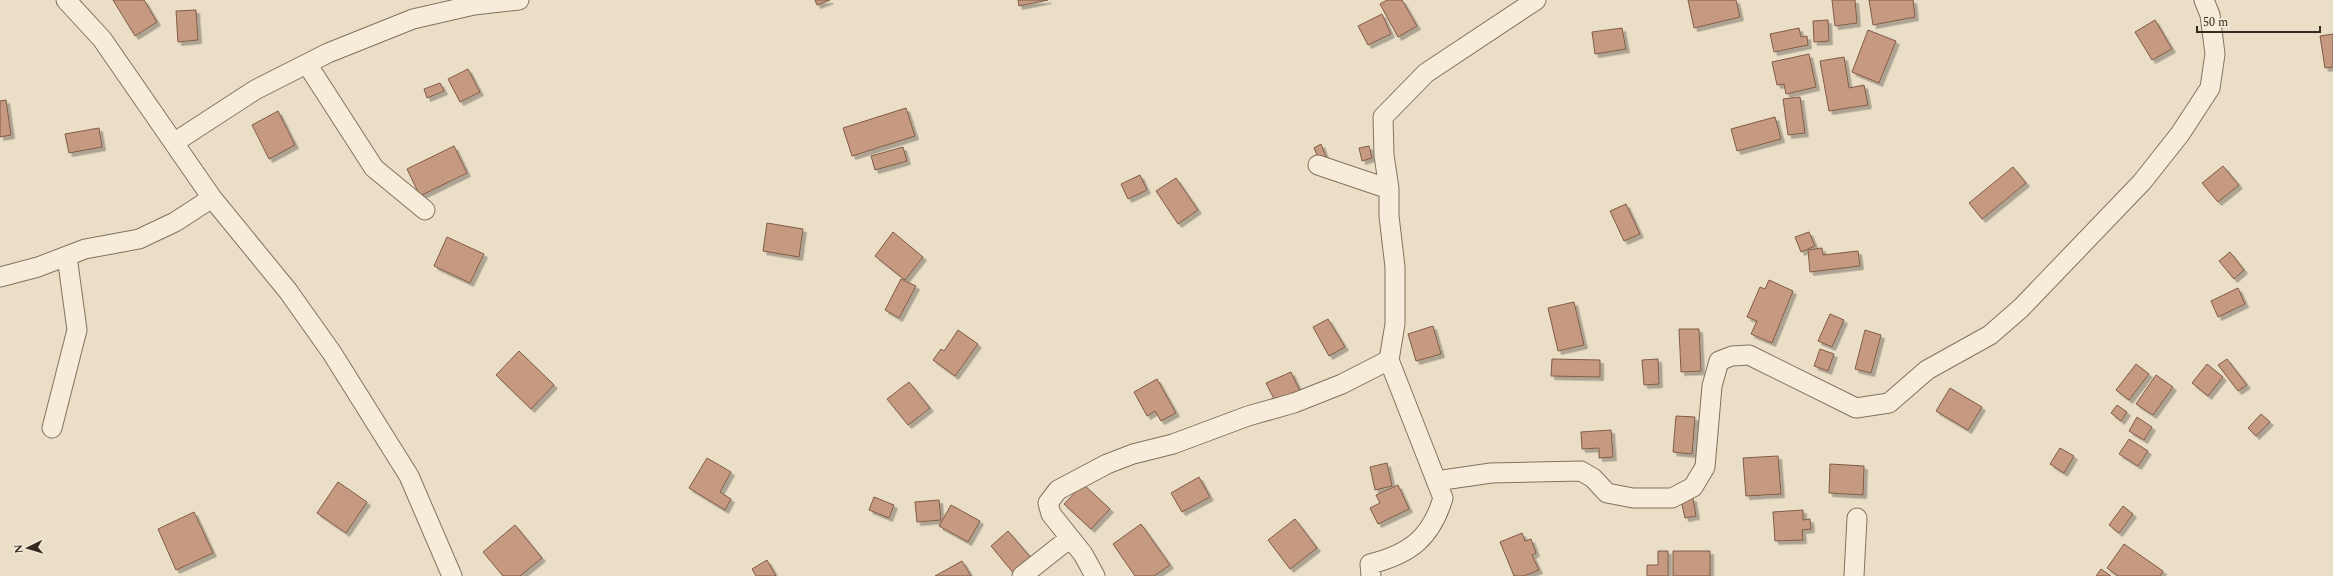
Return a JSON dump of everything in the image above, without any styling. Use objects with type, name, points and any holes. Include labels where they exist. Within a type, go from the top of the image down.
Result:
[{"type":"street","points":[[66,0],[102,39],[212,198],[288,291],[332,353],[409,476],[452,576]]},
{"type":"street","points":[[174,142],[255,90],[307,64],[413,19],[474,5],[519,0]]},
{"type":"street","points":[[1372,576],[1370,564],[1395,558],[1419,541],[1428,530],[1438,513],[1443,498],[1389,360],[1395,324],[1395,267],[1389,216],[1389,189],[1384,155],[1383,116],[1426,73],[1536,0]]},
{"type":"street","points":[[1436,481],[1491,473],[1581,470],[1593,478],[1607,493],[1633,498],[1672,498],[1693,487],[1705,467],[1712,386],[1719,362],[1732,356],[1749,355],[1856,408],[1889,403],[1927,370],[1990,335],[2021,308],[2142,182],[2180,134],[2210,88],[2215,54],[2210,15],[2204,0]]},
{"type":"street","points":[[307,64],[374,168],[425,210]]},
{"type":"street","points":[[1318,166],[1389,189]]},
{"type":"street","points":[[0,277],[38,267],[85,249],[139,239],[176,222],[212,198]]},
{"type":"street","points":[[52,428],[76,330],[67,256]]},
{"type":"street","points":[[1095,576],[1083,554],[1051,514],[1048,503],[1058,490],[1080,477],[1132,454],[1173,444],[1248,416],[1294,403],[1342,384],[1389,360]]},
{"type":"street","points":[[1854,576],[1858,518]]},
{"type":"street","points":[[1022,576],[1070,538]]},
{"type":"building","points":[[113,0],[144,0],[157,22],[135,36]]},
{"type":"building","points":[[815,0],[830,0],[817,5]]},
{"type":"building","points":[[1018,0],[1048,0],[1019,6]]},
{"type":"building","points":[[1387,0],[1402,0],[1417,26],[1398,37],[1380,4]]},
{"type":"building","points":[[1688,0],[1736,0],[1740,17],[1694,28]]},
{"type":"building","points":[[1832,0],[1855,0],[1857,23],[1835,26]]},
{"type":"building","points":[[1869,0],[1913,0],[1915,17],[1873,25]]},
{"type":"building","points":[[196,10],[198,40],[178,42],[176,11]]},
{"type":"building","points":[[1382,14],[1391,34],[1368,45],[1358,26]]},
{"type":"building","points":[[1828,20],[1829,41],[1814,42],[1813,21]]},
{"type":"building","points":[[2155,20],[2172,49],[2152,60],[2135,32]]},
{"type":"building","points":[[1622,28],[1626,49],[1595,54],[1592,32]]},
{"type":"building","points":[[1799,28],[1801,37],[1807,36],[1808,45],[1774,52],[1770,34]]},
{"type":"building","points":[[1868,30],[1896,41],[1879,83],[1852,72]]},
{"type":"building","points":[[2333,34],[2333,67],[2325,68],[2320,36]]},
{"type":"building","points":[[1809,54],[1816,87],[1786,94],[1784,84],[1777,85],[1772,62]]},
{"type":"building","points":[[1844,57],[1849,88],[1864,85],[1868,105],[1829,111],[1820,61]]},
{"type":"building","points":[[468,69],[480,92],[460,102],[448,79]]},
{"type":"building","points":[[440,83],[444,91],[427,98],[424,89]]},
{"type":"building","points":[[1800,97],[1805,133],[1788,135],[1783,99]]},
{"type":"building","points":[[6,100],[11,135],[0,137],[0,101]]},
{"type":"building","points":[[906,108],[915,136],[852,156],[843,128]]},
{"type":"building","points":[[278,111],[295,145],[269,159],[252,125]]},
{"type":"building","points":[[1775,117],[1781,139],[1737,151],[1731,129]]},
{"type":"building","points":[[99,128],[102,147],[69,153],[65,134]]},
{"type":"building","points":[[1321,144],[1327,159],[1320,162],[1314,148]]},
{"type":"building","points":[[454,146],[467,173],[420,196],[407,169]]},
{"type":"building","points":[[1369,146],[1372,158],[1362,161],[1359,148]]},
{"type":"building","points":[[903,147],[907,161],[875,170],[871,156]]},
{"type":"building","points":[[2223,166],[2239,185],[2218,202],[2202,183]]},
{"type":"building","points":[[2013,167],[2026,183],[1982,219],[1969,203]]},
{"type":"building","points":[[1140,175],[1147,190],[1128,199],[1121,184]]},
{"type":"building","points":[[1176,178],[1198,210],[1178,224],[1156,191]]},
{"type":"building","points":[[1626,204],[1640,234],[1624,241],[1610,211]]},
{"type":"building","points":[[767,223],[803,229],[799,257],[763,251]]},
{"type":"building","points":[[893,232],[923,257],[905,280],[875,256]]},
{"type":"building","points":[[1809,232],[1815,246],[1801,252],[1795,237]]},
{"type":"building","points":[[447,237],[484,254],[470,283],[434,266]]},
{"type":"building","points":[[1822,248],[1823,255],[1858,251],[1860,266],[1810,272],[1808,250]]},
{"type":"building","points":[[2230,252],[2244,270],[2234,279],[2219,261]]},
{"type":"building","points":[[901,279],[916,286],[899,318],[885,310]]},
{"type":"building","points":[[1769,280],[1793,291],[1772,343],[1751,334],[1757,321],[1747,317],[1760,287],[1765,289]]},
{"type":"building","points":[[2238,288],[2245,304],[2218,317],[2211,301]]},
{"type":"building","points":[[1574,302],[1584,345],[1558,351],[1548,308]]},
{"type":"building","points":[[1830,314],[1844,320],[1832,347],[1818,341]]},
{"type":"building","points":[[1328,319],[1345,347],[1329,356],[1313,327]]},
{"type":"building","points":[[1433,326],[1441,354],[1416,361],[1408,334]]},
{"type":"building","points":[[1679,329],[1699,329],[1701,371],[1681,372]]},
{"type":"building","points":[[958,330],[978,344],[955,376],[933,360],[941,349],[944,351]]},
{"type":"building","points":[[1865,330],[1881,335],[1871,373],[1855,369]]},
{"type":"building","points":[[1820,349],[1834,354],[1828,371],[1814,366]]},
{"type":"building","points":[[519,351],[554,385],[531,409],[496,375]]},
{"type":"building","points":[[1552,359],[1600,360],[1600,377],[1551,376]]},
{"type":"building","points":[[1658,359],[1659,384],[1644,385],[1642,360]]},
{"type":"building","points":[[2227,359],[2247,385],[2238,391],[2218,365]]},
{"type":"building","points":[[2136,364],[2149,374],[2129,400],[2116,390]]},
{"type":"building","points":[[2207,364],[2223,377],[2208,396],[2192,383]]},
{"type":"building","points":[[1291,372],[1301,393],[1277,405],[1266,383]]},
{"type":"building","points":[[2156,375],[2173,387],[2153,415],[2136,404]]},
{"type":"building","points":[[1157,379],[1176,413],[1161,421],[1155,411],[1147,416],[1134,392]]},
{"type":"building","points":[[909,382],[930,408],[908,425],[887,399]]},
{"type":"building","points":[[1950,388],[1982,407],[1968,430],[1936,411]]},
{"type":"building","points":[[2117,405],[2127,412],[2121,421],[2111,413]]},
{"type":"building","points":[[2261,414],[2270,422],[2256,436],[2248,428]]},
{"type":"building","points":[[1676,416],[1695,417],[1692,454],[1673,452]]},
{"type":"building","points":[[2137,417],[2152,427],[2144,440],[2129,431]]},
{"type":"building","points":[[1611,430],[1613,457],[1599,458],[1599,448],[1582,449],[1581,432]]},
{"type":"building","points":[[2129,439],[2148,451],[2138,466],[2119,454]]},
{"type":"building","points":[[2060,448],[2074,456],[2064,473],[2050,464]]},
{"type":"building","points":[[1778,456],[1781,494],[1746,496],[1743,458]]},
{"type":"building","points":[[707,458],[731,472],[720,492],[731,499],[725,510],[689,488]]},
{"type":"building","points":[[1387,463],[1392,486],[1375,490],[1370,467]]},
{"type":"building","points":[[1830,464],[1864,466],[1863,495],[1829,493]]},
{"type":"building","points":[[1199,477],[1210,497],[1182,512],[1171,493]]},
{"type":"building","points":[[338,482],[367,502],[346,533],[317,513]]},
{"type":"building","points":[[1083,484],[1110,509],[1091,529],[1064,504]]},
{"type":"building","points":[[1398,485],[1409,509],[1378,524],[1370,508],[1380,503],[1376,495]]},
{"type":"building","points":[[874,497],[894,505],[889,518],[869,510]]},
{"type":"building","points":[[1693,498],[1696,516],[1685,518],[1681,500]]},
{"type":"building","points":[[939,500],[941,520],[917,522],[915,502]]},
{"type":"building","points":[[951,505],[980,521],[968,542],[939,526]]},
{"type":"building","points":[[2123,506],[2133,514],[2119,533],[2109,525]]},
{"type":"building","points":[[1803,510],[1803,520],[1810,519],[1811,529],[1802,530],[1803,540],[1775,541],[1773,512]]},
{"type":"building","points":[[194,512],[213,553],[176,570],[158,529]]},
{"type":"building","points":[[1295,519],[1317,548],[1290,569],[1268,540]]},
{"type":"building","points":[[1141,524],[1170,565],[1154,576],[1135,576],[1113,544]]},
{"type":"building","points":[[515,525],[542,558],[520,576],[503,576],[483,552]]},
{"type":"building","points":[[1008,531],[1033,560],[1015,575],[991,546]]},
{"type":"building","points":[[1522,533],[1525,541],[1531,539],[1536,553],[1532,555],[1539,570],[1524,576],[1514,576],[1500,542]]},
{"type":"building","points":[[2124,544],[2163,571],[2160,576],[2118,576],[2107,568]]},
{"type":"building","points":[[1658,551],[1668,551],[1668,576],[1647,576],[1647,565],[1658,565]]},
{"type":"building","points":[[1673,551],[1710,551],[1710,576],[1673,576]]},
{"type":"building","points":[[767,560],[776,576],[756,576],[752,569]]},
{"type":"building","points":[[962,561],[971,576],[935,576]]},
{"type":"building","points":[[2101,569],[2111,576],[2096,576]]}]
